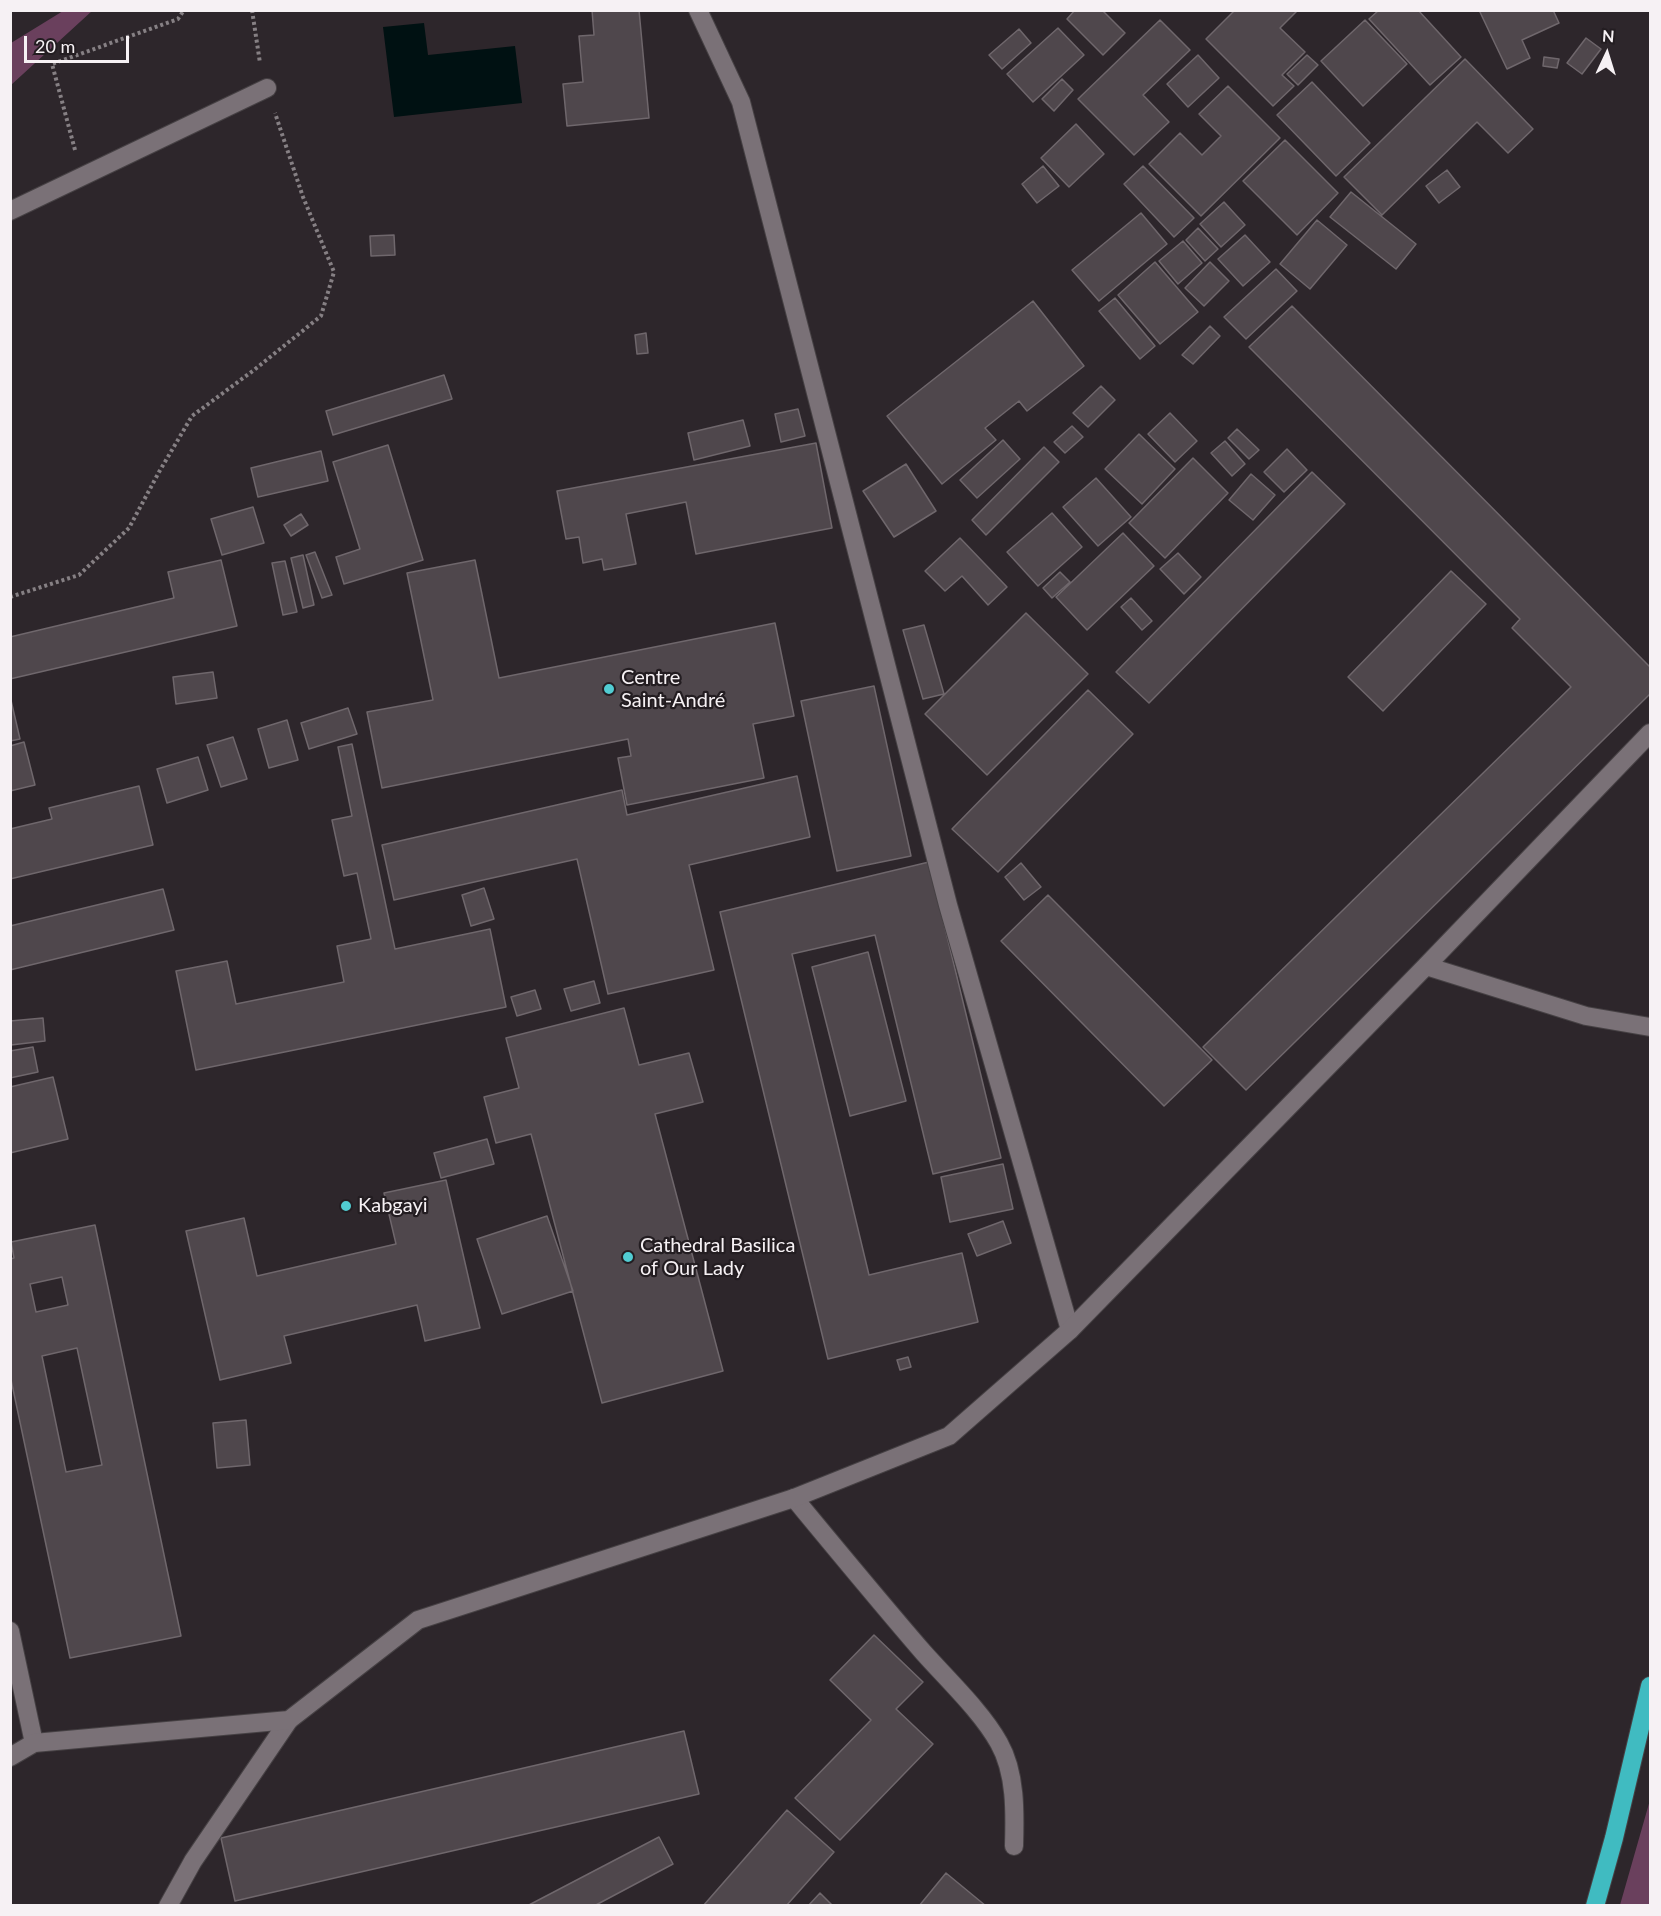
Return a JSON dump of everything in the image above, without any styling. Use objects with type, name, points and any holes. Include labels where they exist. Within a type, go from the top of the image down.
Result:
[{"type":"highway","points":[[1595,1905],[1614,1838],[1650,1686]]},
{"type":"street","points":[[698,10],[741,102],[948,905],[1070,1330]]},
{"type":"street","points":[[10,211],[267,88]]},
{"type":"street","points":[[168,1905],[193,1861],[289,1720],[418,1620],[794,1498],[949,1436],[1070,1330],[1650,733]]},
{"type":"street","points":[[1426,966],[1586,1016],[1650,1027]]},
{"type":"street","points":[[794,1498],[1000,1744],[1012,1782],[1015,1809],[1014,1846]]},
{"type":"street","points":[[10,1631],[34,1743]]},
{"type":"street","points":[[10,1757],[34,1743],[289,1720]]},
{"type":"path","points":[[82,176],[52,64],[178,19],[184,10]]},
{"type":"path","points":[[10,597],[79,575],[129,528],[192,416],[255,370],[321,316],[334,272],[303,197],[261,71],[252,10]]},
{"type":"shaded area","points":[[63,11],[92,11],[11,85],[11,43]]},
{"type":"shaded area","points":[[424,23],[428,55],[515,46],[522,103],[394,117],[383,27]]},
{"type":"shaded area","points":[[1650,1800],[1650,1905],[1620,1905]]},
{"type":"building","points":[[592,10],[639,10],[649,118],[567,126],[563,84],[583,82],[579,36],[594,35]]},
{"type":"building","points":[[1075,10],[1102,10],[1125,33],[1103,55],[1067,19]]},
{"type":"building","points":[[1235,10],[1298,10],[1280,28],[1305,52],[1282,75],[1294,86],[1273,106],[1206,39]]},
{"type":"building","points":[[1379,10],[1418,10],[1461,57],[1430,85],[1369,19]]},
{"type":"building","points":[[1479,10],[1553,10],[1559,23],[1522,40],[1530,58],[1507,69]]},
{"type":"building","points":[[1160,20],[1190,50],[1143,95],[1169,122],[1134,155],[1078,99]]},
{"type":"building","points":[[1365,20],[1407,64],[1363,106],[1321,61]]},
{"type":"building","points":[[1058,28],[1084,55],[1033,102],[1007,74]]},
{"type":"building","points":[[1019,29],[1031,43],[1002,69],[989,55]]},
{"type":"building","points":[[1586,38],[1601,49],[1582,74],[1567,63]]},
{"type":"building","points":[[1198,55],[1219,78],[1188,107],[1167,84]]},
{"type":"building","points":[[1307,55],[1318,65],[1298,85],[1287,74]]},
{"type":"building","points":[[1544,57],[1559,59],[1557,68],[1543,66]]},
{"type":"building","points":[[1465,59],[1533,129],[1508,153],[1477,122],[1382,215],[1344,177]]},
{"type":"building","points":[[1062,79],[1073,90],[1054,111],[1042,99]]},
{"type":"building","points":[[1312,82],[1370,143],[1336,176],[1277,115]]},
{"type":"building","points":[[1228,86],[1280,138],[1201,216],[1149,164],[1180,133],[1202,155],[1221,136],[1199,114]]},
{"type":"building","points":[[1076,124],[1104,154],[1069,187],[1041,158]]},
{"type":"building","points":[[1285,140],[1338,193],[1297,235],[1243,181]]},
{"type":"building","points":[[1043,166],[1059,186],[1037,203],[1022,184]]},
{"type":"building","points":[[1143,166],[1194,218],[1174,237],[1124,184]]},
{"type":"building","points":[[1447,170],[1460,187],[1439,203],[1426,186]]},
{"type":"building","points":[[1351,192],[1416,244],[1396,269],[1330,217]]},
{"type":"building","points":[[1224,202],[1245,225],[1221,247],[1200,224]]},
{"type":"building","points":[[1141,213],[1167,244],[1099,301],[1072,270]]},
{"type":"building","points":[[1317,220],[1347,245],[1310,289],[1280,264]]},
{"type":"building","points":[[1198,228],[1218,249],[1205,261],[1186,240]]},
{"type":"building","points":[[394,235],[395,255],[371,256],[370,236]]},
{"type":"building","points":[[1245,235],[1270,262],[1243,286],[1218,259]]},
{"type":"building","points":[[1183,241],[1202,263],[1178,284],[1159,261]]},
{"type":"building","points":[[1155,262],[1198,312],[1160,344],[1118,295]]},
{"type":"building","points":[[1210,262],[1229,281],[1204,306],[1185,288]]},
{"type":"building","points":[[1276,269],[1297,291],[1246,339],[1224,317]]},
{"type":"building","points":[[1115,298],[1155,346],[1140,359],[1099,311]]},
{"type":"building","points":[[1033,301],[1084,366],[1027,411],[1019,401],[985,428],[996,440],[942,484],[887,416]]},
{"type":"building","points":[[1292,306],[1650,667],[1650,694],[1246,1090],[1203,1047],[1571,687],[1512,628],[1520,619],[1249,347]]},
{"type":"building","points":[[1210,326],[1220,336],[1193,364],[1182,355]]},
{"type":"building","points":[[646,333],[648,353],[637,354],[635,335]]},
{"type":"building","points":[[444,375],[452,399],[333,435],[326,411]]},
{"type":"building","points":[[1101,386],[1115,400],[1088,427],[1073,413]]},
{"type":"building","points":[[798,409],[805,436],[781,442],[775,414]]},
{"type":"building","points":[[1170,413],[1197,441],[1175,462],[1148,434]]},
{"type":"building","points":[[743,420],[750,446],[694,460],[688,433]]},
{"type":"building","points":[[1072,426],[1083,437],[1065,453],[1054,442]]},
{"type":"building","points":[[1237,429],[1259,450],[1249,459],[1228,438]]},
{"type":"building","points":[[1139,434],[1175,469],[1142,504],[1105,469]]},
{"type":"building","points":[[1003,440],[1020,459],[977,498],[960,480]]},
{"type":"building","points":[[1225,441],[1245,464],[1232,476],[1211,453]]},
{"type":"building","points":[[816,443],[832,528],[696,554],[686,502],[626,514],[636,564],[604,570],[602,559],[583,563],[579,537],[566,539],[557,491]]},
{"type":"building","points":[[388,445],[423,560],[344,584],[336,557],[360,549],[333,462]]},
{"type":"building","points":[[1044,447],[1059,462],[986,535],[972,520]]},
{"type":"building","points":[[1287,449],[1307,470],[1284,492],[1264,472]]},
{"type":"building","points":[[321,451],[328,481],[258,497],[251,468]]},
{"type":"building","points":[[1193,458],[1228,493],[1165,558],[1129,523]]},
{"type":"building","points":[[906,464],[936,511],[894,537],[863,491]]},
{"type":"building","points":[[1312,472],[1345,504],[1149,703],[1116,672]]},
{"type":"building","points":[[1251,474],[1275,495],[1253,520],[1229,500]]},
{"type":"building","points":[[1096,478],[1131,517],[1098,546],[1063,507]]},
{"type":"building","points":[[253,507],[264,543],[222,555],[211,519]]},
{"type":"building","points":[[1052,513],[1082,547],[1038,586],[1007,552]]},
{"type":"building","points":[[301,514],[308,525],[291,536],[284,525]]},
{"type":"building","points":[[1123,533],[1154,566],[1087,630],[1056,597]]},
{"type":"building","points":[[960,538],[1007,587],[988,605],[962,576],[945,591],[925,571]]},
{"type":"building","points":[[315,552],[332,595],[322,598],[306,555]]},
{"type":"building","points":[[1178,553],[1201,577],[1184,594],[1160,569]]},
{"type":"building","points":[[303,555],[314,605],[303,608],[291,558]]},
{"type":"building","points":[[221,560],[237,626],[10,679],[10,637],[174,598],[168,572]]},
{"type":"building","name":"Centre Saint-André","points":[[475,560],[499,678],[775,623],[794,716],[753,724],[764,778],[627,805],[618,758],[631,756],[628,739],[382,788],[367,712],[433,700],[407,573]]},
{"type":"building","points":[[285,561],[297,612],[283,615],[272,563]]},
{"type":"building","points":[[1451,571],[1486,604],[1383,711],[1348,677]]},
{"type":"building","points":[[1060,572],[1070,582],[1052,598],[1043,588]]},
{"type":"building","points":[[1131,598],[1152,621],[1142,630],[1121,607]]},
{"type":"building","points":[[1026,613],[1088,674],[987,775],[925,714]]},
{"type":"building","points":[[924,625],[944,694],[923,699],[903,630]]},
{"type":"building","points":[[213,672],[217,698],[176,704],[173,677]]},
{"type":"building","points":[[874,686],[911,856],[837,871],[801,701]]},
{"type":"building","points":[[1088,690],[1133,734],[998,872],[952,829]]},
{"type":"building","points":[[10,696],[20,739],[10,741]]},
{"type":"building","points":[[348,708],[357,734],[309,749],[301,723]]},
{"type":"building","points":[[287,720],[298,760],[269,768],[258,729]]},
{"type":"building","points":[[233,737],[247,779],[221,787],[207,745]]},
{"type":"building","points":[[24,742],[35,785],[10,791],[10,746]]},
{"type":"building","points":[[352,744],[395,949],[490,929],[506,1007],[196,1070],[176,971],[227,961],[236,1004],[344,982],[337,946],[371,939],[357,873],[344,876],[332,820],[352,816],[338,747]]},
{"type":"building","points":[[198,757],[208,790],[167,803],[157,769]]},
{"type":"building","points":[[797,776],[810,837],[689,865],[714,970],[608,994],[577,859],[394,900],[382,845],[622,790],[627,815]]},
{"type":"building","points":[[139,786],[153,845],[10,879],[10,829],[52,819],[49,808]]},
{"type":"building","points":[[929,862],[1001,1158],[933,1174],[875,935],[792,954],[869,1275],[962,1253],[978,1322],[828,1359],[720,912]]},
{"type":"building","points":[[1021,863],[1041,887],[1024,900],[1005,877]]},
{"type":"building","points":[[484,888],[494,919],[471,926],[462,895]]},
{"type":"building","points":[[163,889],[174,930],[10,970],[10,926]]},
{"type":"building","points":[[1048,895],[1212,1060],[1164,1106],[1001,941]]},
{"type":"building","points":[[868,952],[906,1101],[850,1116],[812,967]]},
{"type":"building","points":[[594,981],[600,1003],[571,1011],[564,989]]},
{"type":"building","points":[[535,990],[541,1009],[517,1016],[511,997]]},
{"type":"building","name":"Cathedral Basilica of Our Lady","points":[[624,1008],[639,1065],[689,1053],[703,1102],[655,1114],[723,1371],[602,1403],[531,1134],[496,1143],[484,1097],[519,1088],[506,1038]]},
{"type":"building","points":[[43,1018],[45,1041],[11,1045],[10,1021]]},
{"type":"building","points":[[33,1047],[38,1072],[10,1078],[10,1051]]},
{"type":"building","points":[[53,1077],[68,1139],[10,1153],[10,1087]]},
{"type":"building","points":[[487,1139],[494,1164],[441,1178],[434,1153]]},
{"type":"building","points":[[1003,1164],[1013,1209],[950,1222],[941,1177]]},
{"type":"building","points":[[446,1180],[480,1328],[425,1341],[417,1305],[284,1336],[291,1363],[220,1380],[186,1231],[244,1218],[257,1276],[396,1244],[384,1193]]},
{"type":"building","points":[[547,1216],[573,1291],[502,1314],[477,1239]]},
{"type":"building","points":[[1003,1221],[1011,1243],[977,1256],[968,1234]]},
{"type":"building","points":[[95,1225],[181,1636],[70,1658],[10,1375],[10,1259],[14,1258],[11,1242]],"holes":[[[62,1277],[68,1305],[36,1312],[30,1284]],[[77,1348],[102,1465],[66,1472],[42,1356]]]},
{"type":"building","points":[[908,1357],[911,1367],[900,1370],[897,1360]]},
{"type":"building","points":[[246,1420],[250,1465],[217,1468],[213,1423]]},
{"type":"building","points":[[874,1635],[923,1682],[896,1709],[933,1744],[840,1840],[795,1798],[871,1720],[830,1680]]},
{"type":"building","points":[[684,1731],[699,1794],[235,1901],[221,1838]]},
{"type":"building","points":[[787,1810],[834,1852],[786,1906],[703,1906]]},
{"type":"building","points":[[659,1837],[673,1864],[594,1906],[527,1906]]},
{"type":"building","points":[[946,1873],[986,1906],[919,1906]]},
{"type":"building","points":[[820,1893],[833,1906],[808,1906]]},
{"type":"place","name":"Centre Saint-André","points":[[609,689]]},
{"type":"place","name":"Kabgayi","points":[[346,1206]]},
{"type":"place","name":"Cathedral Basilica of Our Lady","points":[[628,1257]]}]
